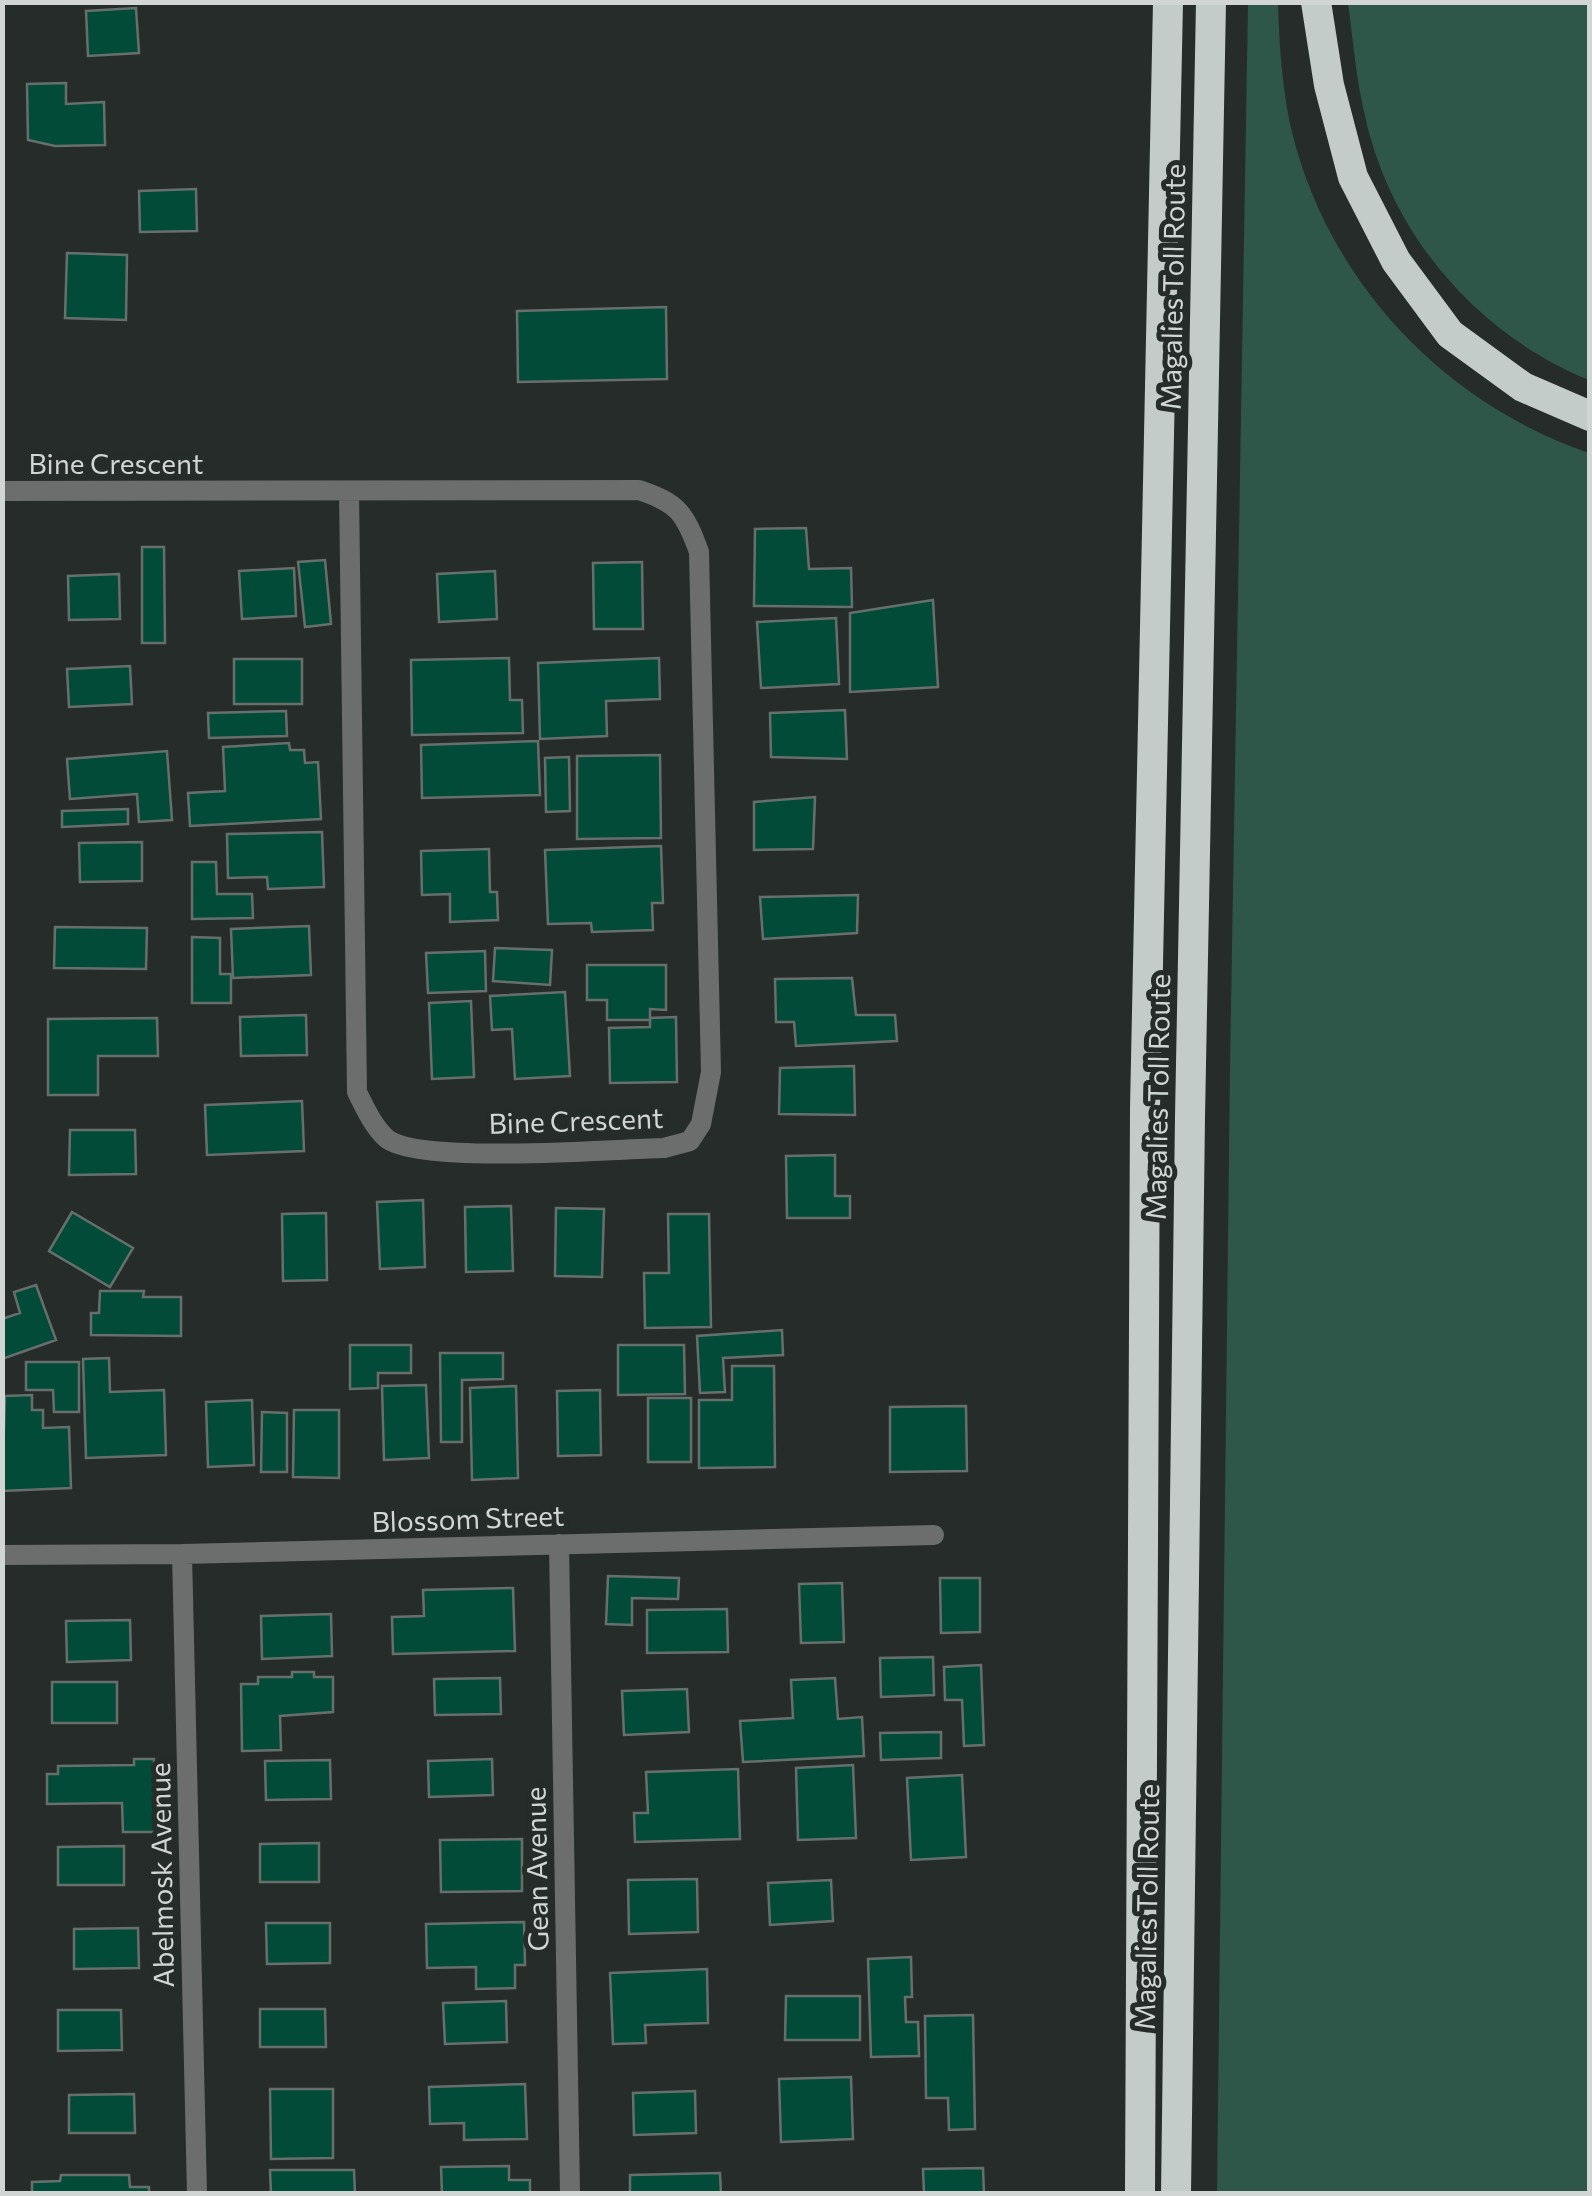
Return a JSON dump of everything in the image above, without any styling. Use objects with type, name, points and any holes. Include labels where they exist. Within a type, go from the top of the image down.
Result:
[{"type":"highway","name":"Magalies Toll Route","points":[[1140,2194],[1144,1108],[1168,2]]},
{"type":"highway","name":"Magalies Toll Route","points":[[1176,2194],[1190,1117],[1211,2]]},
{"type":"highway","points":[[1316,2],[1330,85],[1352,177],[1396,261],[1450,334],[1523,387],[1590,416]]},
{"type":"street","name":"Bine Crescent","points":[[2,492],[638,490],[664,498],[678,508],[699,552],[711,1072],[702,1124],[690,1141],[664,1148],[434,1153],[388,1140],[369,1116],[357,1092],[349,492]]},
{"type":"street","name":"Blossom Street","points":[[2,1555],[934,1535]]},
{"type":"street","name":"Gean Avenue","points":[[558,1544],[570,2194]]},
{"type":"street","name":"Abelmosk Avenue","points":[[182,1554],[197,2194]]},
{"type":"green space","points":[[1248,3],[1278,3],[1281,64],[1290,124],[1307,180],[1331,233],[1361,282],[1397,327],[1439,367],[1485,402],[1535,431],[1589,453],[1589,2193],[1217,2193]]},
{"type":"green space","points":[[1348,3],[1589,3],[1589,380],[1549,361],[1476,308],[1418,240],[1395,201],[1378,160],[1362,102]]},
{"type":"building","points":[[136,8],[139,53],[88,56],[86,11]]},
{"type":"building","points":[[66,83],[66,104],[104,102],[105,145],[55,146],[28,140],[27,84]]},
{"type":"building","points":[[196,189],[197,231],[140,232],[139,191]]},
{"type":"building","points":[[67,253],[127,255],[126,320],[65,318]]},
{"type":"building","points":[[666,307],[667,379],[518,382],[517,311]]},
{"type":"building","points":[[806,528],[809,569],[851,568],[852,607],[754,606],[755,529]]},
{"type":"building","points":[[142,547],[164,547],[165,643],[142,643]]},
{"type":"building","points":[[325,560],[331,624],[305,627],[298,562]]},
{"type":"building","points":[[642,562],[643,629],[594,629],[593,563]]},
{"type":"building","points":[[294,568],[296,616],[242,619],[239,571]]},
{"type":"building","points":[[495,571],[497,619],[439,622],[437,574]]},
{"type":"building","points":[[119,574],[120,619],[69,620],[68,576]]},
{"type":"building","points":[[933,600],[938,687],[850,692],[850,613]]},
{"type":"building","points":[[836,618],[839,684],[761,688],[757,622]]},
{"type":"building","points":[[509,658],[510,700],[522,700],[523,733],[412,735],[411,660]]},
{"type":"building","points":[[659,658],[660,699],[606,701],[607,736],[540,739],[538,663]]},
{"type":"building","points":[[234,659],[302,659],[302,704],[234,704]]},
{"type":"building","points":[[130,666],[132,704],[69,707],[67,669]]},
{"type":"building","points":[[845,710],[847,759],[771,757],[770,713]]},
{"type":"building","points":[[286,711],[287,736],[209,738],[208,713]]},
{"type":"building","points":[[538,741],[540,795],[422,798],[421,745]]},
{"type":"building","points":[[289,743],[290,750],[304,750],[305,763],[318,762],[321,819],[190,826],[188,793],[225,791],[223,747]]},
{"type":"building","points":[[167,751],[172,820],[139,822],[137,794],[70,799],[67,759]]},
{"type":"building","points":[[660,755],[661,838],[577,839],[577,756]]},
{"type":"building","points":[[569,757],[570,811],[546,812],[545,758]]},
{"type":"building","points":[[815,797],[813,849],[754,850],[754,802]]},
{"type":"building","points":[[128,809],[128,824],[62,827],[62,811]]},
{"type":"building","points":[[322,832],[324,887],[268,889],[267,877],[228,878],[227,834]]},
{"type":"building","points":[[142,842],[142,881],[80,882],[79,843]]},
{"type":"building","points":[[661,846],[663,903],[652,903],[653,930],[592,932],[591,923],[548,924],[545,850]]},
{"type":"building","points":[[489,849],[490,892],[497,892],[498,920],[450,922],[450,894],[422,895],[421,851]]},
{"type":"building","points":[[192,862],[216,862],[217,894],[252,894],[253,918],[192,919]]},
{"type":"building","points":[[858,895],[857,933],[763,939],[760,897]]},
{"type":"building","points":[[309,926],[311,975],[233,978],[231,929]]},
{"type":"building","points":[[55,927],[147,928],[146,969],[54,968]]},
{"type":"building","points":[[192,937],[220,938],[220,974],[231,974],[231,1003],[192,1003]]},
{"type":"building","points":[[495,948],[552,950],[550,985],[493,981]]},
{"type":"building","points":[[485,951],[486,991],[428,993],[426,953]]},
{"type":"building","points":[[587,965],[666,965],[666,1010],[650,1009],[650,1020],[607,1020],[607,1000],[587,1000]]},
{"type":"building","points":[[852,978],[856,1015],[895,1015],[897,1041],[796,1046],[794,1022],[776,1022],[775,979]]},
{"type":"building","points":[[565,992],[570,1076],[515,1079],[512,1029],[492,1030],[490,996]]},
{"type":"building","points":[[471,1001],[474,1077],[432,1079],[429,1003]]},
{"type":"building","points":[[306,1015],[307,1055],[241,1056],[240,1017]]},
{"type":"building","points":[[676,1017],[677,1082],[610,1083],[609,1028],[650,1027],[650,1018]]},
{"type":"building","points":[[157,1018],[158,1056],[98,1056],[98,1095],[48,1095],[48,1019]]},
{"type":"building","points":[[854,1066],[855,1115],[779,1114],[780,1068]]},
{"type":"building","points":[[302,1101],[304,1151],[207,1155],[205,1105]]},
{"type":"building","points":[[70,1130],[135,1130],[136,1174],[69,1175]]},
{"type":"building","points":[[835,1155],[835,1196],[850,1196],[850,1218],[787,1218],[786,1156]]},
{"type":"building","points":[[423,1200],[425,1267],[380,1269],[377,1202]]},
{"type":"building","points":[[511,1206],[513,1271],[466,1272],[465,1207]]},
{"type":"building","points":[[556,1208],[604,1209],[602,1277],[555,1276]]},
{"type":"building","points":[[72,1212],[133,1248],[110,1287],[49,1251]]},
{"type":"building","points":[[326,1213],[327,1280],[283,1281],[282,1214]]},
{"type":"building","points":[[668,1214],[709,1214],[711,1327],[645,1328],[644,1273],[669,1273]]},
{"type":"building","points":[[36,1285],[56,1340],[2,1359],[2,1319],[20,1313],[14,1292]]},
{"type":"building","points":[[100,1291],[144,1291],[143,1297],[181,1297],[181,1336],[91,1335],[91,1313],[99,1313]]},
{"type":"building","points":[[782,1330],[783,1355],[723,1358],[725,1392],[700,1393],[697,1336]]},
{"type":"building","points":[[350,1345],[411,1345],[411,1373],[378,1373],[378,1388],[350,1389]]},
{"type":"building","points":[[618,1345],[684,1345],[685,1394],[618,1395]]},
{"type":"building","points":[[440,1353],[503,1353],[503,1379],[462,1380],[462,1442],[441,1442]]},
{"type":"building","points":[[109,1358],[110,1392],[164,1390],[166,1455],[86,1458],[83,1359]]},
{"type":"building","points":[[26,1362],[79,1362],[79,1412],[54,1412],[53,1390],[26,1390]]},
{"type":"building","points":[[732,1366],[774,1366],[775,1467],[699,1468],[699,1400],[732,1400]]},
{"type":"building","points":[[426,1385],[429,1458],[384,1460],[382,1386]]},
{"type":"building","points":[[516,1386],[518,1478],[472,1480],[470,1388]]},
{"type":"building","points":[[600,1390],[601,1455],[558,1456],[557,1391]]},
{"type":"building","points":[[32,1395],[32,1410],[43,1410],[43,1428],[69,1427],[71,1488],[2,1491],[5,1396]]},
{"type":"building","points":[[648,1398],[691,1398],[691,1462],[648,1462]]},
{"type":"building","points":[[252,1400],[254,1465],[208,1467],[206,1402]]},
{"type":"building","points":[[966,1406],[967,1471],[890,1472],[890,1407]]},
{"type":"building","points":[[294,1410],[339,1410],[339,1478],[293,1477]]},
{"type":"building","points":[[262,1412],[287,1413],[287,1472],[261,1472]]},
{"type":"building","points":[[608,1576],[679,1578],[678,1599],[632,1598],[632,1625],[606,1624]]},
{"type":"building","points":[[940,1578],[980,1578],[980,1632],[941,1633]]},
{"type":"building","points":[[842,1583],[844,1642],[801,1643],[799,1584]]},
{"type":"building","points":[[513,1588],[515,1651],[393,1654],[392,1617],[424,1616],[423,1590]]},
{"type":"building","points":[[727,1609],[728,1652],[647,1653],[647,1610]]},
{"type":"building","points":[[331,1614],[332,1656],[262,1659],[261,1616]]},
{"type":"building","points":[[130,1620],[131,1660],[67,1662],[66,1621]]},
{"type":"building","points":[[933,1657],[934,1695],[881,1697],[880,1658]]},
{"type":"building","points":[[981,1665],[984,1745],[964,1746],[962,1700],[945,1700],[944,1667]]},
{"type":"building","points":[[292,1672],[333,1677],[333,1712],[280,1716],[281,1750],[242,1751],[241,1684],[258,1684],[258,1677],[292,1677]]},
{"type":"building","points":[[500,1678],[501,1714],[435,1715],[434,1679]]},
{"type":"building","points":[[835,1678],[838,1719],[862,1717],[864,1756],[743,1762],[740,1721],[793,1718],[791,1680]]},
{"type":"building","points":[[52,1682],[117,1682],[117,1723],[52,1723]]},
{"type":"building","points":[[687,1689],[689,1732],[624,1735],[622,1691]]},
{"type":"building","points":[[941,1732],[941,1758],[881,1760],[880,1733]]},
{"type":"building","points":[[134,1759],[154,1759],[160,1832],[123,1832],[122,1803],[47,1804],[47,1774],[58,1774],[58,1766],[134,1765]]},
{"type":"building","points":[[492,1759],[493,1795],[429,1797],[428,1761]]},
{"type":"building","points":[[330,1760],[331,1799],[266,1800],[265,1761]]},
{"type":"building","points":[[853,1765],[856,1838],[798,1840],[796,1768]]},
{"type":"building","points":[[738,1769],[740,1839],[635,1842],[634,1813],[648,1813],[646,1772]]},
{"type":"building","points":[[962,1775],[966,1857],[911,1860],[907,1778]]},
{"type":"building","points":[[522,1839],[522,1891],[441,1892],[440,1840]]},
{"type":"building","points":[[319,1843],[319,1882],[260,1882],[260,1844]]},
{"type":"building","points":[[124,1846],[124,1885],[58,1885],[58,1847]]},
{"type":"building","points":[[697,1879],[698,1932],[629,1934],[628,1880]]},
{"type":"building","points":[[831,1880],[833,1921],[770,1925],[768,1883]]},
{"type":"building","points":[[524,1922],[525,1965],[515,1965],[515,1988],[476,1989],[476,1967],[427,1968],[426,1924]]},
{"type":"building","points":[[266,1923],[330,1923],[330,1963],[267,1964]]},
{"type":"building","points":[[138,1928],[139,1968],[74,1969],[74,1929]]},
{"type":"building","points":[[911,1957],[912,1997],[905,1997],[906,2022],[918,2022],[919,2056],[871,2057],[868,1959]]},
{"type":"building","points":[[707,1969],[708,2023],[645,2025],[646,2043],[613,2044],[610,1973]]},
{"type":"building","points":[[786,1996],[860,1996],[860,2040],[785,2040]]},
{"type":"building","points":[[506,2001],[507,2042],[445,2044],[443,2003]]},
{"type":"building","points":[[260,2009],[325,2009],[326,2047],[260,2047]]},
{"type":"building","points":[[58,2010],[121,2010],[122,2050],[58,2051]]},
{"type":"building","points":[[973,2015],[975,2129],[949,2130],[948,2098],[926,2098],[925,2016]]},
{"type":"building","points":[[851,2077],[853,2139],[781,2142],[779,2079]]},
{"type":"building","points":[[525,2084],[527,2139],[464,2140],[464,2123],[430,2124],[429,2087]]},
{"type":"building","points":[[270,2089],[333,2089],[333,2158],[271,2159]]},
{"type":"building","points":[[695,2091],[696,2133],[634,2135],[633,2093]]},
{"type":"building","points":[[134,2094],[135,2133],[69,2133],[69,2095]]},
{"type":"building","points":[[509,2166],[509,2180],[530,2180],[530,2194],[442,2194],[441,2167]]},
{"type":"building","points":[[983,2168],[984,2194],[924,2194],[923,2169]]},
{"type":"building","points":[[270,2170],[354,2170],[355,2194],[271,2194]]},
{"type":"building","points":[[720,2173],[721,2194],[630,2194],[630,2175]]},
{"type":"building","points":[[61,2175],[129,2175],[130,2187],[149,2187],[149,2194],[32,2194],[32,2182],[60,2181]]}]
